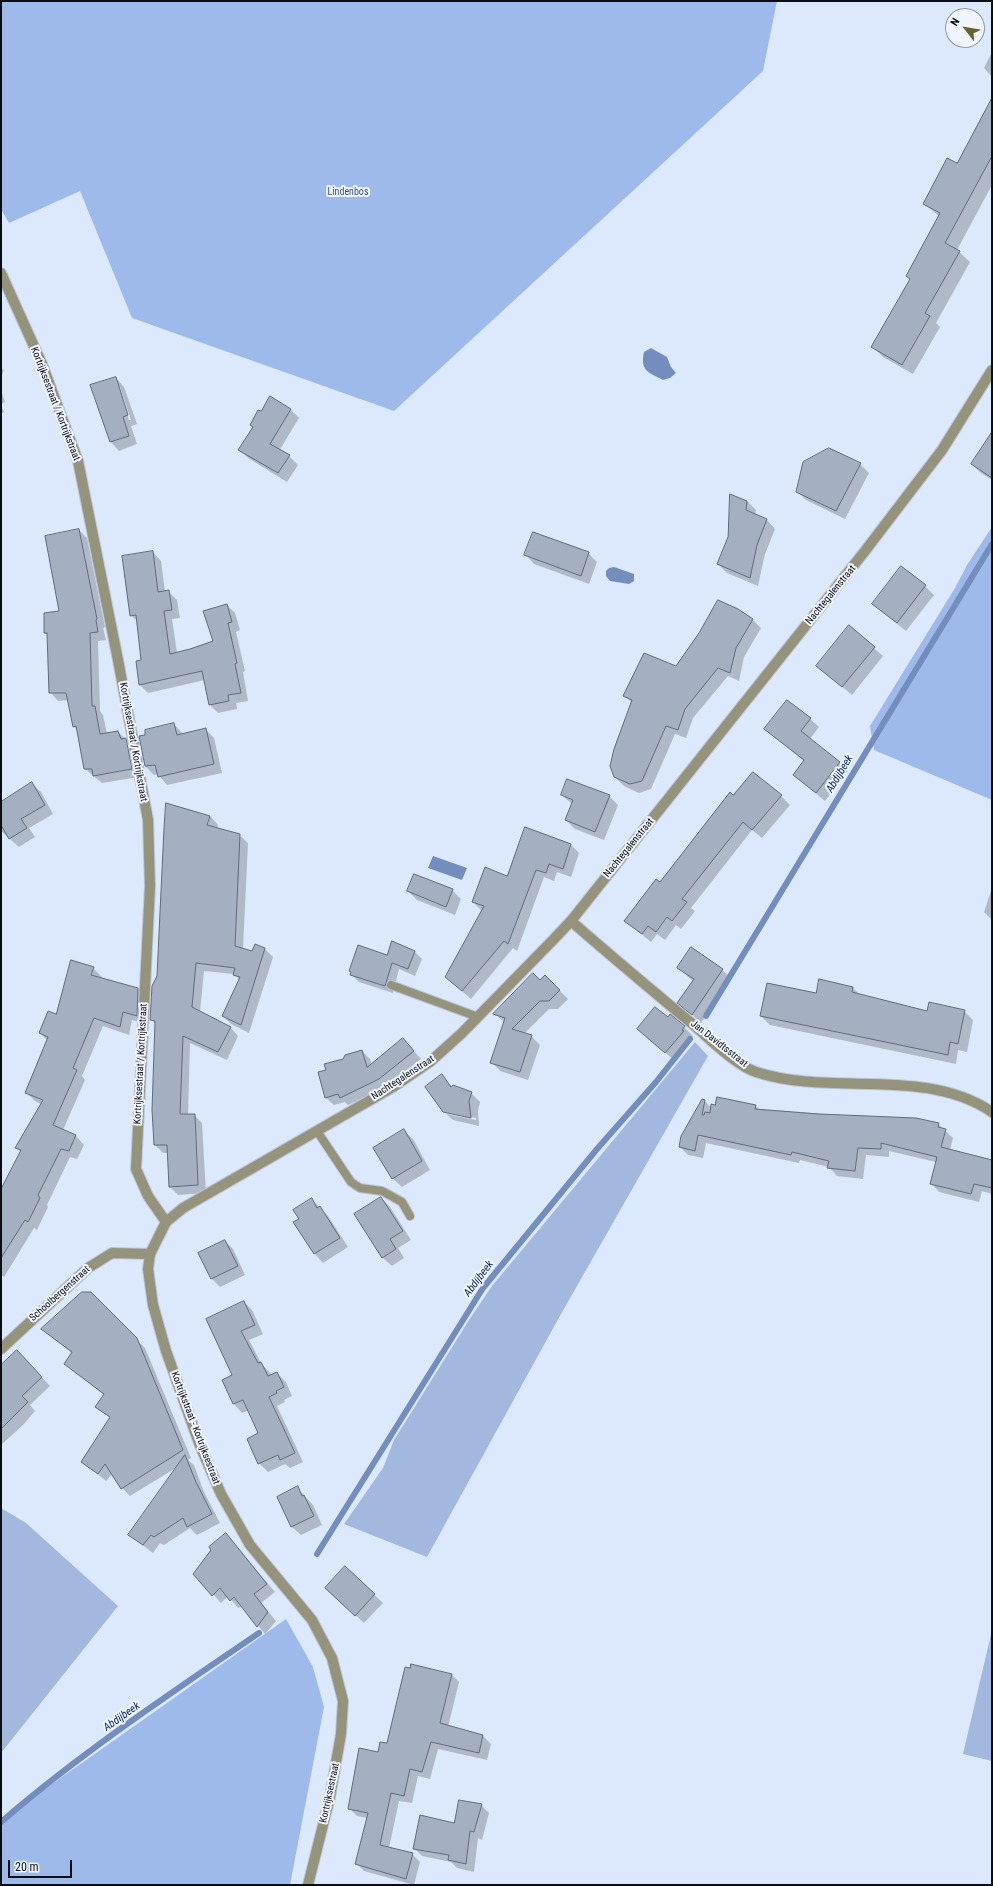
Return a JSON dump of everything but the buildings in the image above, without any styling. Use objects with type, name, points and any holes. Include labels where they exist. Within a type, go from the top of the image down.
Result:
[{"type":"street","name":"Kortrijksestraat / Kortrijkstraat","points":[[1,273],[42,364],[78,461],[120,667],[148,820],[150,886],[136,1169],[148,1196],[166,1222]]},
{"type":"street","name":"Nachtegalenstraat","points":[[166,1222],[183,1208],[393,1087],[431,1061],[478,1017],[571,921],[865,551],[942,450],[992,370]]},
{"type":"street","name":"Jan Davidtsstraat","points":[[571,921],[722,1049],[755,1071],[783,1079],[926,1088],[953,1093],[980,1104],[992,1112]]},
{"type":"street","name":"Kortrijkstraat - Kortrijksestraat","points":[[166,1222],[150,1254],[148,1268],[153,1305],[166,1351],[221,1494],[250,1545],[312,1620],[332,1658],[343,1701]]},
{"type":"street","name":"Schoolbergenstraat","points":[[1,1349],[88,1268],[112,1253],[150,1254]]},
{"type":"street","name":"Kortrijksestraat","points":[[308,1885],[330,1797],[341,1734],[343,1701]]},
{"type":"lane","points":[[391,985],[478,1017]]},
{"type":"lane","points":[[317,1131],[351,1182],[360,1188],[382,1191],[402,1202],[410,1216]]},
{"type":"shaded area","points":[[651,348],[667,357],[671,367],[676,373],[670,378],[663,380],[649,373],[644,367],[644,352]]},
{"type":"shaded area","points":[[614,567],[634,574],[634,581],[629,584],[610,581],[606,576],[606,571],[609,568]]},
{"type":"shaded area","points":[[433,856],[467,868],[462,880],[428,868]]},
{"type":"shaded area","points":[[695,1042],[708,1056],[561,1314],[427,1557],[344,1524],[383,1468],[394,1440],[492,1286]]},
{"type":"shaded area","points":[[1,1508],[26,1523],[118,1606],[1,1753]]},
{"type":"shaded area","points":[[992,1630],[992,1761],[963,1754]]},
{"type":"green space","name":"Lindenbos","points":[[1,1],[777,1],[763,71],[394,411],[132,318],[80,191],[9,223],[1,209]]},
{"type":"green space","points":[[992,527],[992,800],[874,750],[870,726],[955,588],[967,565]]},
{"type":"green space","points":[[286,1619],[313,1667],[324,1707],[290,1885],[1,1885],[1,1820]]},
{"type":"waterway","name":"Abdijbeek","points":[[706,1016],[992,544]]},
{"type":"waterway","name":"Abdijbeek","points":[[317,1554],[483,1288],[597,1149],[656,1082],[690,1039]]},
{"type":"waterway","name":"Abdijbeek","points":[[1,1822],[95,1748],[259,1633]]}]
